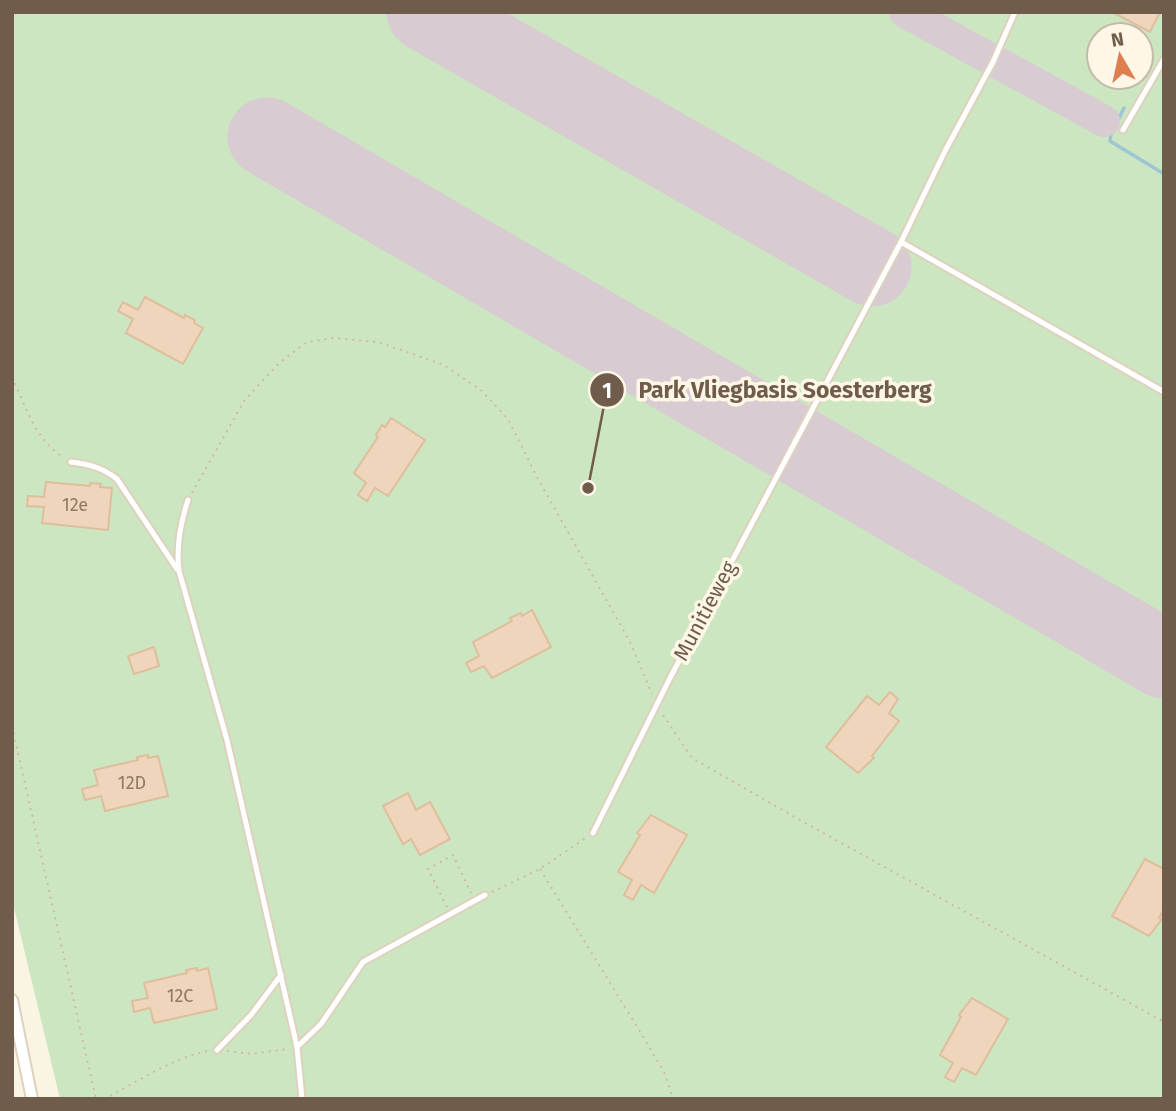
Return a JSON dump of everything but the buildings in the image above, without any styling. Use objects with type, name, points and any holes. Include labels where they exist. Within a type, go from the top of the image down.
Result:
[{"type":"street","points":[[12,1000],[33,1099]]},
{"type":"lane","name":"Munitieweg","points":[[593,833],[656,705],[901,242],[945,151],[993,62],[1015,12]]},
{"type":"lane","points":[[1123,130],[1164,59]]},
{"type":"lane","points":[[901,242],[1164,392]]},
{"type":"lane","points":[[71,463],[98,468],[117,479],[125,487],[179,571]]},
{"type":"lane","points":[[188,500],[180,532],[177,556],[179,571],[227,740],[297,1047],[302,1099]]},
{"type":"lane","points":[[297,1047],[321,1024],[363,962],[485,895]]},
{"type":"lane","points":[[217,1050],[251,1014],[281,975]]},
{"type":"path","points":[[188,500],[244,401],[279,363],[307,342],[334,338],[378,342],[444,365],[482,391],[508,419],[538,479],[630,642],[656,705],[692,758],[1164,1022]]},
{"type":"path","points":[[12,377],[27,411],[49,449],[71,463]]},
{"type":"path","points":[[12,726],[96,1099]]},
{"type":"path","points":[[485,895],[540,869],[593,833]]},
{"type":"path","points":[[450,914],[428,869],[453,855],[475,901]]},
{"type":"path","points":[[540,869],[665,1074],[673,1099]]},
{"type":"path","points":[[104,1099],[192,1054],[217,1050],[251,1054],[297,1047]]},
{"type":"green space","points":[[12,12],[1164,12],[1164,1099],[60,1099],[12,899]]},
{"type":"waterway","points":[[1124,108],[1110,141],[1164,174]]},
{"type":"taxiway","points":[[905,12],[1104,121]]},
{"type":"runway","points":[[426,12],[872,267]]},
{"type":"runway","points":[[267,137],[1164,659]]},
{"type":"place","name":"Park Vliegbasis Soesterberg","points":[[588,488]]}]
